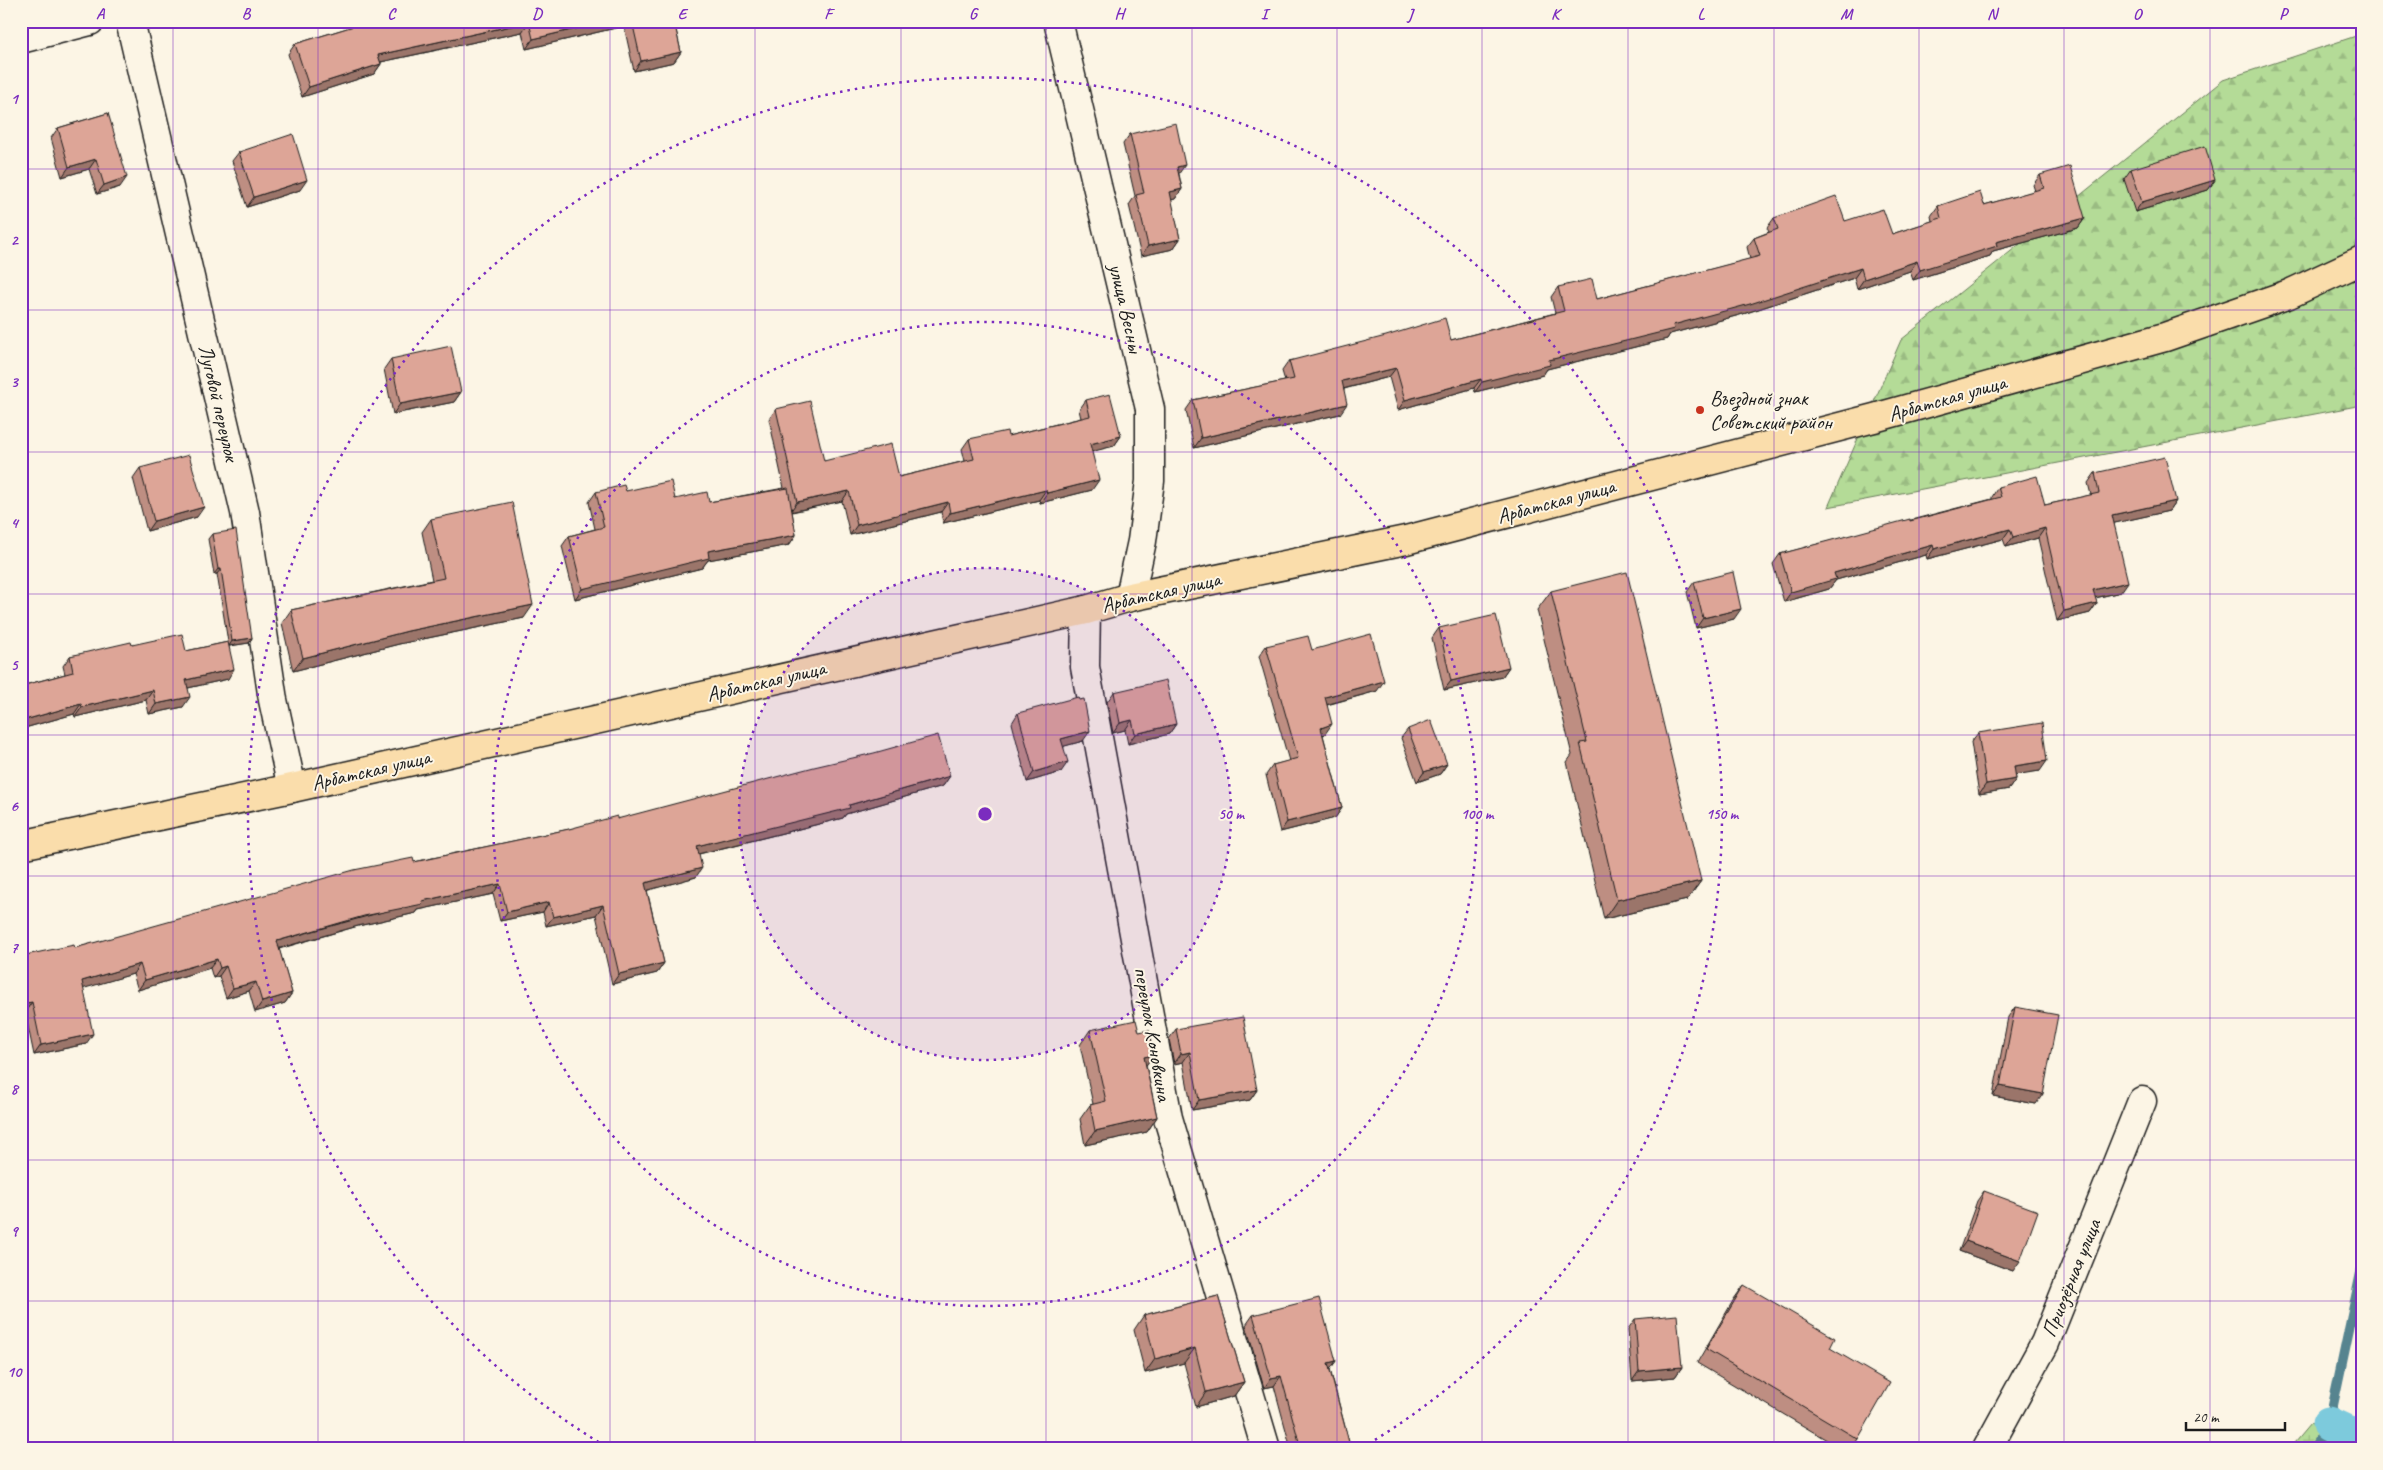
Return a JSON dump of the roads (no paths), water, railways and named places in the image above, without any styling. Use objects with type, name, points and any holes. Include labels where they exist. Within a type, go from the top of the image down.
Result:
[{"type":"main road","name":"Арбатская улица","points":[[21,845],[292,788],[1086,610],[1130,597],[1406,540],[1874,418],[2165,337],[2289,294],[2362,260]]},
{"type":"street","points":[[21,39],[90,21]]},
{"type":"street","name":"Луговой переулок","points":[[130,21],[245,512],[274,700],[292,788]]},
{"type":"street","name":"улица Весны","points":[[1058,21],[1150,409],[1150,481],[1142,541],[1130,597]]},
{"type":"street","name":"переулок Коновкина","points":[[1086,610],[1085,667],[1168,1118],[1266,1449]]},
{"type":"street","name":"Приозёрная улица","points":[[1986,1449],[2045,1343],[2142,1101]]},
{"type":"waterway","points":[[2313,1449],[2329,1424],[2362,1268]]},
{"type":"waterway","points":[[2329,1424],[2362,1439]]},
{"type":"place","name":"Въездной знак Советский район","points":[[1700,410]]}]
